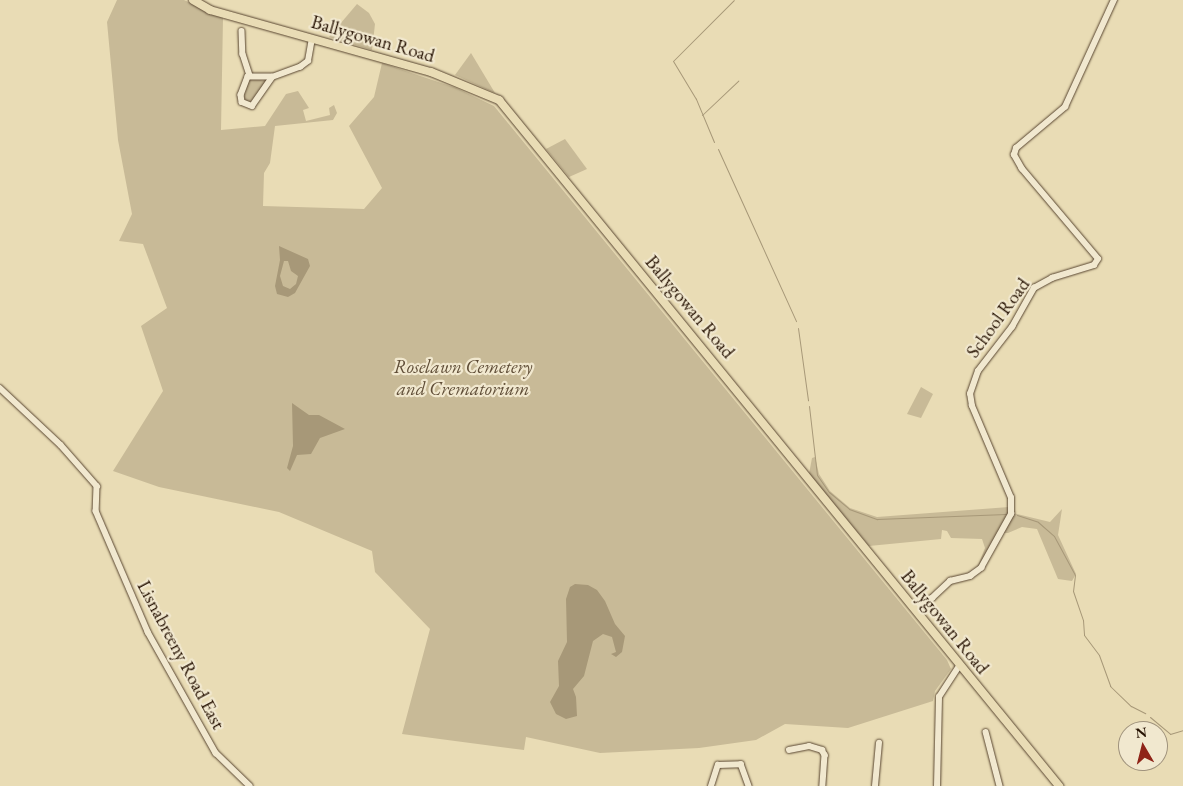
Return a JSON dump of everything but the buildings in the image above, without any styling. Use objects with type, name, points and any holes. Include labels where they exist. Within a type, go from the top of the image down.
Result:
[{"type":"main road","name":"Ballygowan Road","points":[[194,0],[210,10],[431,72],[499,100],[703,346],[912,607],[1060,786]]},
{"type":"street","name":"School Road","points":[[912,607],[932,598],[950,581],[970,576],[981,568],[1011,514],[1012,505],[1006,483],[972,406],[970,394],[978,371],[1012,327],[1034,288],[1052,278],[1094,266],[1098,260],[1022,169],[1014,155],[1016,148],[1065,108],[1114,0]]},
{"type":"street","points":[[242,31],[243,54],[250,75],[241,95],[242,102],[252,106],[272,76]]},
{"type":"street","points":[[250,75],[272,76],[300,67],[308,61],[312,39]]},
{"type":"street","name":"Lisnabreeny Road East","points":[[0,388],[61,445],[97,486],[96,511],[148,632],[216,753],[250,786]]},
{"type":"street","points":[[937,786],[939,698],[960,665]]},
{"type":"street","points":[[986,732],[1000,786]]},
{"type":"street","points":[[875,786],[879,743]]},
{"type":"street","points":[[789,750],[809,746],[822,750],[825,755],[823,786]]},
{"type":"street","points":[[711,786],[718,766],[741,764],[749,786]]},
{"type":"green space","name":"Roselawn Cemetery and Crematorium","points":[[117,0],[184,0],[223,18],[221,130],[265,126],[286,94],[298,91],[309,108],[303,110],[306,121],[330,115],[329,108],[334,105],[337,113],[333,120],[275,126],[270,163],[264,173],[263,206],[364,209],[382,188],[349,126],[374,97],[382,63],[456,88],[494,106],[947,660],[951,669],[935,691],[933,701],[848,728],[785,724],[756,740],[699,748],[600,753],[526,737],[524,750],[402,734],[430,629],[375,572],[372,551],[279,512],[159,487],[113,471],[163,391],[141,326],[167,308],[143,244],[119,241],[132,214],[118,140],[107,22]]},
{"type":"green space","points":[[357,4],[369,13],[375,24],[372,50],[329,37]]},
{"type":"green space","points":[[471,53],[495,93],[455,75]]},
{"type":"green space","points":[[249,78],[266,81],[252,100],[247,102],[244,97]]},
{"type":"green space","points":[[565,139],[587,169],[569,177],[546,149]]},
{"type":"green space","points":[[921,387],[933,394],[921,418],[907,414]]},
{"type":"green space","points":[[815,457],[819,474],[830,491],[850,508],[877,517],[1009,507],[1009,512],[1050,522],[1062,509],[1058,535],[1076,574],[1072,581],[1058,579],[1037,529],[1022,527],[1008,533],[1000,533],[977,568],[985,548],[982,539],[951,538],[947,531],[942,530],[941,539],[869,546],[809,474],[812,458]]},
{"type":"shaded area","points":[[279,246],[308,259],[310,266],[295,293],[288,297],[277,294],[275,286],[280,260]],"holes":[[[284,261],[288,261],[291,271],[298,276],[296,284],[290,289],[283,286],[280,276]]]},
{"type":"shaded area","points":[[292,403],[309,415],[319,415],[345,429],[320,438],[311,454],[297,455],[290,471],[287,468],[293,446]]},
{"type":"shaded area","points":[[575,584],[588,585],[597,590],[605,601],[615,624],[625,636],[622,652],[616,657],[611,654],[616,652],[612,637],[603,634],[593,641],[584,676],[573,689],[576,697],[577,716],[566,719],[556,714],[550,702],[559,686],[558,661],[567,642],[566,599],[570,587]]},
{"type":"waterway","points":[[714,142],[696,99],[673,61],[734,0]]},
{"type":"waterway","points":[[702,115],[738,81]]},
{"type":"waterway","points":[[718,149],[796,321]]},
{"type":"waterway","points":[[798,328],[808,400]]},
{"type":"waterway","points":[[809,406],[817,475],[829,492],[849,509],[877,519],[1006,514]]},
{"type":"waterway","points":[[1017,515],[1038,522],[1054,536],[1075,575],[1073,591],[1083,620],[1084,635],[1099,655],[1110,686],[1131,706],[1145,713]]},
{"type":"waterway","points":[[1150,717],[1170,734],[1183,730]]}]
